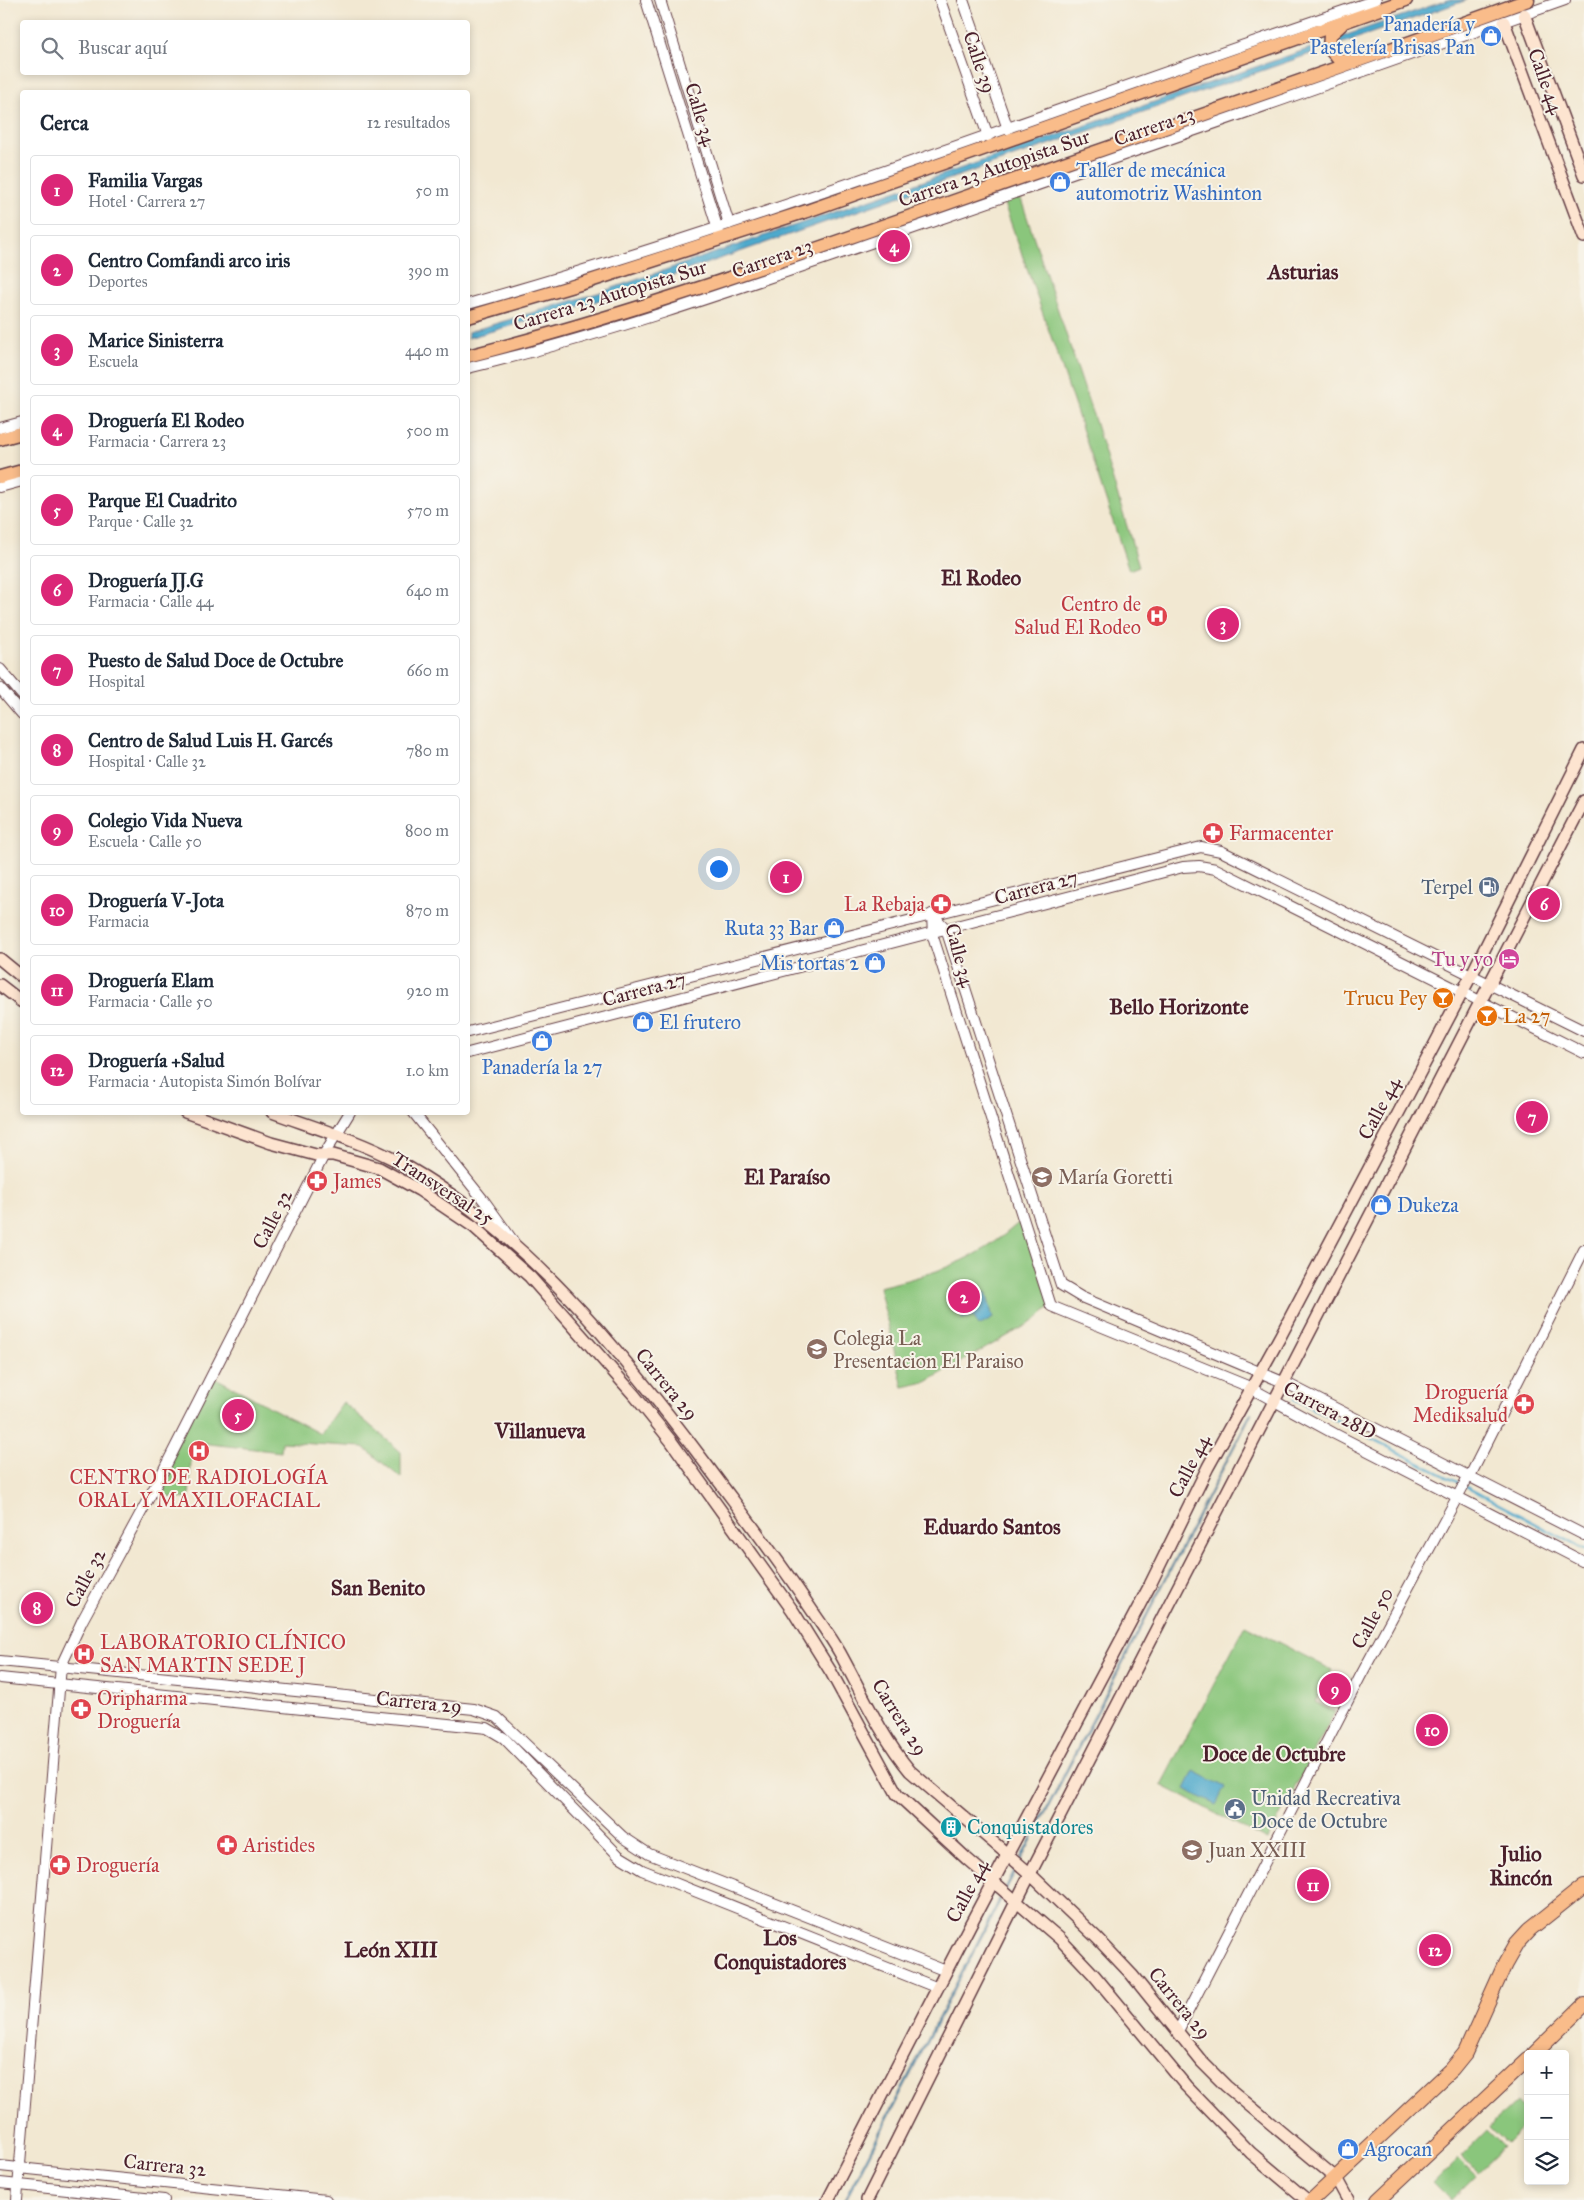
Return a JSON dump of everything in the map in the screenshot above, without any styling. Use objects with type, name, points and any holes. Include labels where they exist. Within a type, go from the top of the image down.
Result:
[{"type":"highway","points":[[1312,2200],[1452,2070],[1465,2053],[1505,1964],[1517,1943],[1584,1886]]},
{"type":"highway","points":[[1538,2050],[1584,2005]]},
{"type":"highway","points":[[1378,2200],[1524,2063]]},
{"type":"main road","name":"Carrera 23 Autopista Sur","points":[[470,316],[720,233],[1252,49],[1406,0]]},
{"type":"main road","name":"Carrera 23 Autopista Sur","points":[[470,356],[524,342],[823,248],[1528,0]]},
{"type":"main road","name":"Calle 44","points":[[1524,14],[1584,175]]},
{"type":"main road","points":[[1348,20],[1335,28],[1330,35],[1329,48],[1339,60],[1346,62],[1361,60]]},
{"type":"main road","name":"Calle 44","points":[[1504,22],[1584,237]]},
{"type":"main road","points":[[1444,42],[1459,25]]},
{"type":"main road","points":[[1396,48],[1430,48]]},
{"type":"main road","points":[[1537,110],[1558,103]]},
{"type":"main road","points":[[0,439],[20,434]]},
{"type":"main road","points":[[0,477],[20,472]]},
{"type":"main road","name":"Calle 44","points":[[828,2200],[946,1971],[1009,1856],[1251,1388],[1290,1318],[1462,991],[1571,776],[1581,766],[1584,750]]},
{"type":"main road","points":[[1571,776],[1580,775],[1584,777]]},
{"type":"main road","name":"Calle 44","points":[[867,2200],[1015,1901],[1584,801]]},
{"type":"main road","points":[[0,960],[20,976]]},
{"type":"main road","points":[[0,985],[20,1000]]},
{"type":"main road","name":"Transversal 25","points":[[193,1115],[249,1136],[324,1156],[333,1155],[378,1168],[450,1210],[504,1253]]},
{"type":"main road","name":"Transversal 25","points":[[280,1115],[393,1159],[461,1203],[517,1246]]},
{"type":"main road","name":"Carrera 29","points":[[517,1246],[598,1330],[664,1408],[748,1519],[839,1651],[896,1753],[910,1770],[1029,1874],[1132,1974],[1202,2062],[1226,2086],[1336,2178],[1348,2200]]},
{"type":"main road","name":"Carrera 29","points":[[504,1253],[530,1277],[564,1315],[635,1396],[671,1441],[793,1611],[831,1672],[897,1794],[994,1883],[1059,1938],[1094,1974],[1186,2086],[1251,2153],[1307,2200]]},
{"type":"street","points":[[647,3],[661,0]]},
{"type":"street","name":"Calle 34","points":[[661,0],[729,224]]},
{"type":"street","name":"Calle 39","points":[[940,0],[988,136]]},
{"type":"street","name":"Calle 39","points":[[963,0],[1008,129]]},
{"type":"street","points":[[720,233],[729,224],[1008,129],[1252,49],[1376,0]]},
{"type":"street","name":"Carrera 23","points":[[470,368],[528,354],[666,312],[1019,193],[1565,0]]},
{"type":"street","name":"Calle 34","points":[[647,3],[720,233]]},
{"type":"street","points":[[470,304],[589,276]]},
{"type":"street","points":[[0,428],[20,423]]},
{"type":"street","points":[[0,487],[20,482]]},
{"type":"street","points":[[0,669],[20,693]]},
{"type":"street","points":[[0,688],[20,712]]},
{"type":"street","name":"Carrera 27","points":[[470,1031],[1189,849],[1210,848],[1221,850],[1584,1032]]},
{"type":"street","name":"Carrera 27","points":[[470,1052],[1183,867],[1199,866],[1216,869],[1584,1053]]},
{"type":"street","name":"Calle 34","points":[[932,914],[946,929],[1055,1268],[1061,1285],[1069,1291]]},
{"type":"street","name":"Calle 34","points":[[932,914],[932,932],[1022,1220],[1051,1306]]},
{"type":"street","name":"Calle 32","points":[[17,2200],[61,1666],[82,1621],[156,1483],[324,1156],[348,1115]]},
{"type":"street","points":[[415,1115],[485,1202],[517,1246]]},
{"type":"street","name":"Calle 50","points":[[1178,2031],[1360,1677],[1468,1478],[1584,1250]]},
{"type":"street","name":"Carrera 28D","points":[[1069,1291],[1284,1382],[1468,1478],[1584,1535]]},
{"type":"street","name":"Carrera 28D","points":[[1051,1306],[1251,1388],[1335,1434],[1458,1495],[1584,1562]]},
{"type":"street","name":"Carrera 29","points":[[0,1661],[481,1710],[496,1717],[622,1837],[649,1854],[946,1971]]},
{"type":"street","name":"Carrera 29","points":[[0,1678],[487,1728],[504,1738],[624,1860],[642,1870],[938,1988]]},
{"type":"street","points":[[612,1849],[615,1851],[622,1849],[625,1843],[622,1837]]},
{"type":"street","points":[[642,1870],[638,1861],[642,1855],[649,1854]]},
{"type":"street","points":[[920,1980],[928,1974],[928,1964]]},
{"type":"street","name":"Carrera 32","points":[[0,2166],[326,2200]]},
{"type":"street","name":"Carrera 32","points":[[0,2183],[164,2200]]},
{"type":"green space","points":[[1019,193],[1095,421],[1139,566],[1129,570],[1061,365],[1002,198]]},
{"type":"green space","points":[[1022,1220],[1051,1306],[1034,1321],[926,1382],[903,1387],[879,1287],[921,1276],[962,1261],[988,1247]]},
{"type":"green space","points":[[212,1376],[320,1434],[343,1402],[401,1452],[401,1478],[363,1447],[282,1442],[281,1452],[192,1442],[189,1499],[150,1495]]},
{"type":"green space","points":[[1245,1625],[1332,1670],[1315,1702],[1335,1712],[1267,1840],[1161,1785]]},
{"type":"green space","points":[[1516,2102],[1524,2110],[1524,2127],[1507,2144],[1490,2127]]},
{"type":"green space","points":[[1487,2130],[1504,2147],[1478,2172],[1462,2155]]},
{"type":"green space","points":[[1459,2158],[1476,2175],[1451,2200],[1434,2183]]},
{"type":"water","points":[[1448,0],[1467,0],[1340,44],[1338,38]]},
{"type":"water","points":[[1311,48],[1313,53],[604,299],[470,337],[470,331],[601,292]]},
{"type":"water","points":[[986,1292],[993,1318],[979,1326],[973,1316],[962,1319],[960,1303]]},
{"type":"water","points":[[1251,1412],[846,2200],[844,2200]]},
{"type":"water","points":[[1194,1771],[1225,1787],[1216,1805],[1185,1789]]},
{"type":"waterway","points":[[1294,1399],[1461,1484]]},
{"type":"waterway","points":[[1466,1487],[1584,1549]]},
{"type":"place","name":"Panadería y Pastelería Brisas Pan","points":[[1491,36]]},
{"type":"place","name":"Taller de mecánica automotriz Washinton","points":[[1060,182]]},
{"type":"place","name":"Droguería El Rodeo","points":[[894,246]]},
{"type":"place","name":"Centro de Salud El Rodeo","points":[[1157,616]]},
{"type":"place","name":"Marice Sinisterra","points":[[1223,624]]},
{"type":"place","name":"Farmacenter","points":[[1213,833]]},
{"type":"place","name":"Familia Vargas","points":[[786,877]]},
{"type":"place","name":"Terpel","points":[[1489,887]]},
{"type":"place","name":"La Rebaja","points":[[941,904]]},
{"type":"place","name":"Droguería JJ.G","points":[[1544,904]]},
{"type":"place","name":"Ruta 33 Bar","points":[[834,928]]},
{"type":"place","name":"Tu y yo","points":[[1509,959]]},
{"type":"place","name":"Mis tortas 2","points":[[875,963]]},
{"type":"place","name":"Trucu Pey","points":[[1443,998]]},
{"type":"place","name":"La 27","points":[[1487,1016]]},
{"type":"place","name":"El frutero","points":[[643,1022]]},
{"type":"place","name":"Panadería la 27","points":[[542,1041]]},
{"type":"place","name":"Puesto de Salud Doce de Octubre","points":[[1532,1117]]},
{"type":"place","name":"María Goretti","points":[[1042,1177]]},
{"type":"place","name":"James","points":[[317,1181]]},
{"type":"place","name":"Dukeza","points":[[1381,1205]]},
{"type":"place","name":"Centro Comfandi arco iris","points":[[964,1297]]},
{"type":"place","name":"Colegia La Presentacion El Paraiso","points":[[817,1349]]},
{"type":"place","name":"Droguería Mediksalud","points":[[1524,1404]]},
{"type":"place","name":"Parque El Cuadrito","points":[[238,1415]]},
{"type":"place","name":"CENTRO DE RADIOLOGÍA ORAL Y MAXILOFACIAL","points":[[199,1451]]},
{"type":"place","name":"Centro de Salud Luis H. Garcés","points":[[37,1608]]},
{"type":"place","name":"LABORATORIO CLÍNICO SAN MARTIN SEDE J","points":[[84,1654]]},
{"type":"place","name":"Colegio Vida Nueva","points":[[1335,1689]]},
{"type":"place","name":"Oripharma Droguería","points":[[81,1709]]},
{"type":"place","name":"Droguería V-Jota","points":[[1432,1730]]},
{"type":"place","name":"Unidad Recreativa Doce de Octubre","points":[[1235,1809]]},
{"type":"place","name":"Conquistadores","points":[[951,1827]]},
{"type":"place","name":"Aristides","points":[[227,1845]]},
{"type":"place","name":"Juan XXIII","points":[[1192,1850]]},
{"type":"place","name":"Droguería","points":[[60,1865]]},
{"type":"place","name":"Droguería Elam","points":[[1313,1885]]},
{"type":"place","name":"Droguería +Salud","points":[[1435,1950]]},
{"type":"place","name":"Agrocan","points":[[1348,2149]]},
{"type":"district","name":"Asturias","points":[[1303,272]]},
{"type":"district","name":"El Rodeo","points":[[981,578]]},
{"type":"district","name":"Bello Horizonte","points":[[1179,1007]]},
{"type":"district","name":"El Paraíso","points":[[787,1177]]},
{"type":"district","name":"Villanueva","points":[[540,1431]]},
{"type":"district","name":"Eduardo Santos","points":[[992,1527]]},
{"type":"district","name":"San Benito","points":[[378,1588]]},
{"type":"district","name":"Doce de Octubre","points":[[1274,1754]]},
{"type":"district","name":"Julio Rincón","points":[[1521,1866]]},
{"type":"district","name":"León XIII","points":[[391,1950]]},
{"type":"district","name":"Los Conquistadores","points":[[780,1950]]}]
